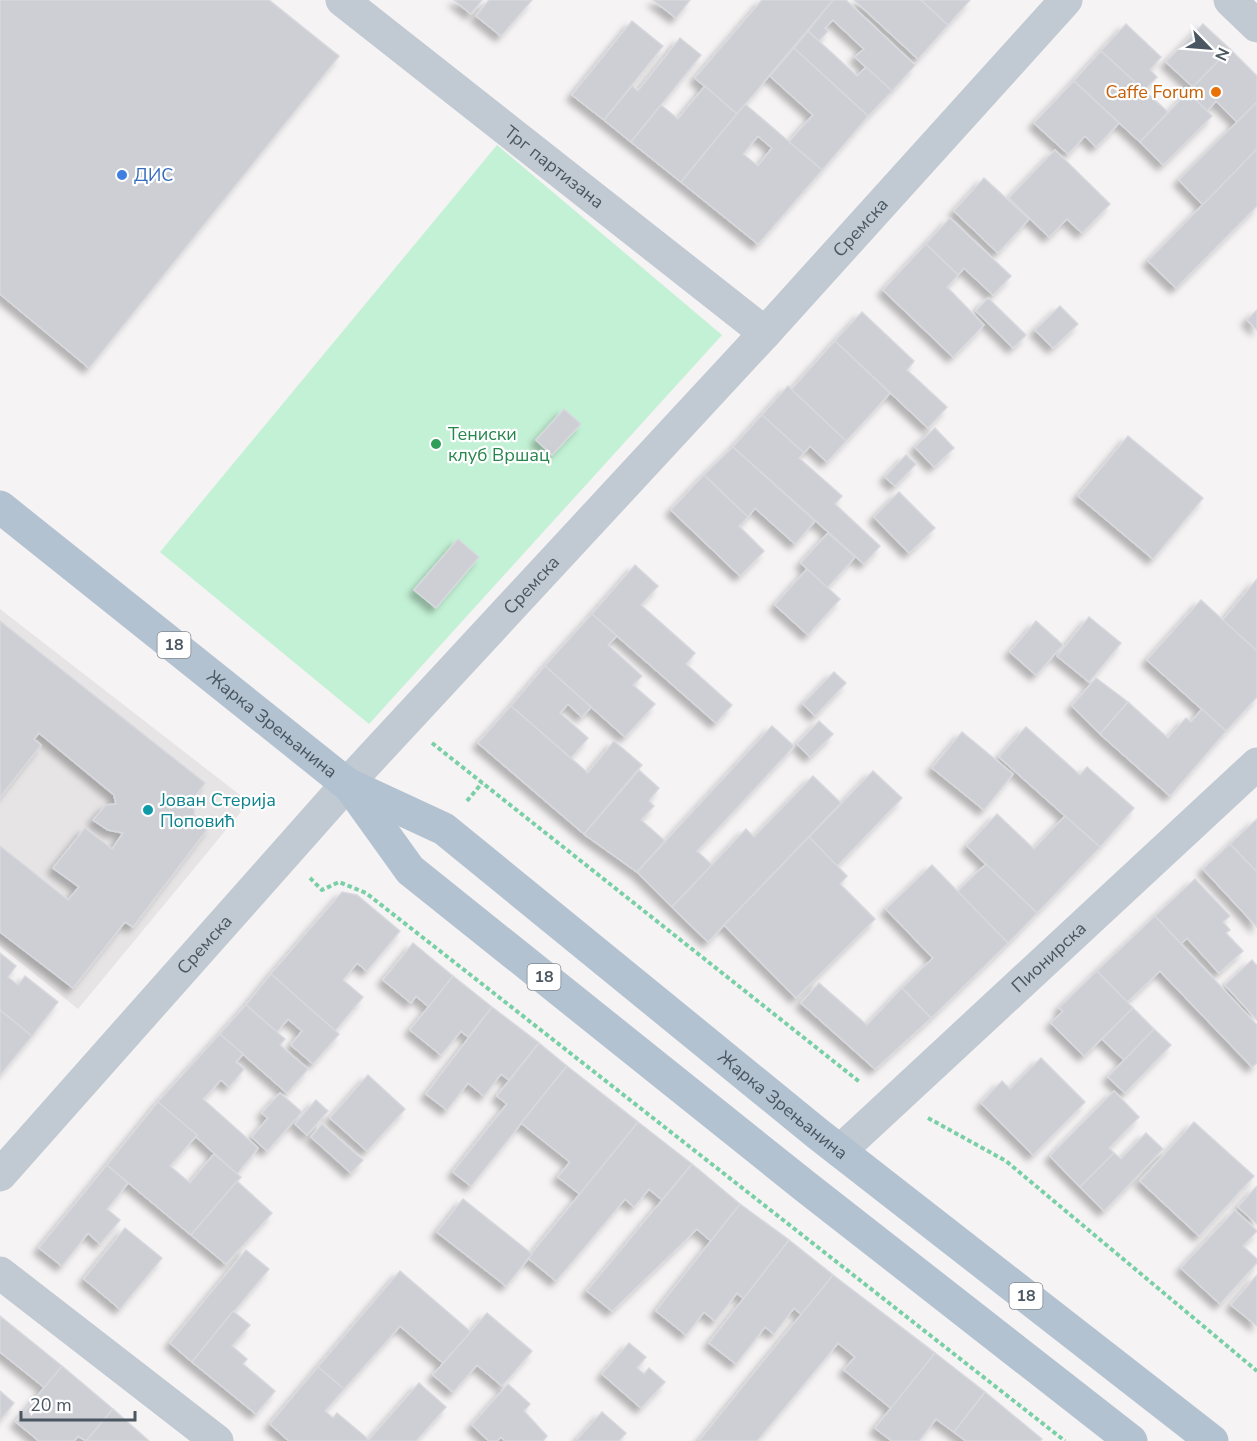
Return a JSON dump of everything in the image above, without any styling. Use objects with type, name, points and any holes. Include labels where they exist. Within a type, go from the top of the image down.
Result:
[{"type":"main road","name":"Жарка Зрењанина","points":[[0,507],[348,784],[444,829],[840,1150],[1212,1441]]},
{"type":"main road","name":"Жарка Зрењанина","points":[[348,784],[410,870],[806,1187],[1131,1441]]},
{"type":"street","name":"Трг партизана","points":[[342,0],[765,333]]},
{"type":"street","name":"Сремска","points":[[0,1175],[348,784],[765,333],[1065,0]]},
{"type":"street","points":[[1230,0],[1257,26]]},
{"type":"street","name":"Пионирска","points":[[840,1150],[1257,764]]},
{"type":"street","points":[[0,1273],[217,1441]]},
{"type":"path","points":[[406,723],[890,1105],[923,1115],[1006,1161],[1257,1371]]},
{"type":"path","points":[[284,855],[322,890],[339,882],[366,892],[1065,1441]]},
{"type":"shaded area","name":"Јован Стерија Поповић","points":[[0,609],[249,802],[78,1009],[0,946]]},
{"type":"green space","name":"Тениски клуб Вршац","points":[[497,145],[722,335],[369,724],[160,552]]},
{"type":"building","name":"ДИС","points":[[0,0],[269,0],[339,56],[89,368],[0,294]]},
{"type":"building","points":[[454,0],[482,0],[471,14]]},
{"type":"building","points":[[489,0],[532,0],[501,36],[476,16]]},
{"type":"building","points":[[653,0],[690,0],[676,18]]},
{"type":"building","points":[[762,0],[833,0],[737,114],[695,78]]},
{"type":"building","points":[[833,0],[846,0],[915,65],[892,91],[855,57],[864,49],[833,20],[825,28],[828,31],[819,41],[808,31]]},
{"type":"building","points":[[854,0],[921,0],[948,25],[918,59]]},
{"type":"building","points":[[921,0],[970,0],[948,25]]},
{"type":"building","points":[[632,21],[663,46],[604,120],[572,95]]},
{"type":"building","points":[[1126,24],[1161,57],[1150,70],[1157,77],[1144,91],[1101,51]]},
{"type":"building","points":[[1203,24],[1230,49],[1193,87],[1166,62]]},
{"type":"building","points":[[808,31],[857,76],[866,67],[892,91],[868,116],[794,48]]},
{"type":"building","points":[[680,38],[701,55],[631,142],[604,120],[632,86],[638,91]]},
{"type":"building","points":[[794,48],[868,116],[822,170],[789,142],[813,115],[770,76]]},
{"type":"building","points":[[1230,49],[1257,76],[1257,102],[1237,122],[1216,101],[1207,111],[1188,92]]},
{"type":"building","points":[[1101,51],[1168,112],[1140,142],[1074,81]]},
{"type":"building","points":[[1074,81],[1119,123],[1096,147],[1085,136],[1068,154],[1034,123]]},
{"type":"building","points":[[705,86],[737,114],[681,182],[631,142],[661,105],[678,119]]},
{"type":"building","points":[[1188,92],[1212,116],[1163,165],[1140,142]]},
{"type":"building","points":[[1257,102],[1257,149],[1203,205],[1179,180]]},
{"type":"building","points":[[745,104],[822,170],[758,244],[681,182]],"holes":[[[758,136],[772,148],[758,166],[743,154]]]},
{"type":"building","points":[[1257,149],[1257,206],[1176,288],[1148,261]]},
{"type":"building","points":[[1055,150],[1110,204],[1082,233],[1067,219],[1049,237],[1009,198]]},
{"type":"building","points":[[984,178],[1029,219],[998,253],[954,211]]},
{"type":"building","points":[[950,218],[1011,276],[993,295],[964,268],[958,275],[926,244]]},
{"type":"building","points":[[926,244],[958,275],[947,287],[984,325],[953,357],[883,290]]},
{"type":"building","points":[[988,298],[1026,335],[1013,348],[976,311]]},
{"type":"building","points":[[1060,306],[1078,324],[1053,348],[1035,330]]},
{"type":"building","points":[[1257,310],[1257,330],[1247,320]]},
{"type":"building","points":[[862,312],[914,361],[907,370],[947,407],[928,428],[835,341]]},
{"type":"building","points":[[835,341],[890,393],[846,441],[791,390]]},
{"type":"building","points":[[788,386],[846,441],[827,462],[810,446],[804,453],[762,415]]},
{"type":"building","points":[[564,409],[581,424],[552,455],[536,440]]},
{"type":"building","points":[[762,415],[804,453],[799,458],[842,496],[835,504],[880,546],[864,564],[733,447]]},
{"type":"building","points":[[935,428],[954,448],[934,467],[915,447]]},
{"type":"building","points":[[1128,436],[1203,498],[1153,559],[1078,496]]},
{"type":"building","points":[[733,447],[815,521],[795,544],[755,508],[748,517],[704,475]]},
{"type":"building","points":[[906,455],[916,464],[895,486],[885,477]]},
{"type":"building","points":[[704,475],[748,517],[739,526],[764,551],[740,576],[671,510]]},
{"type":"building","points":[[899,492],[935,528],[909,553],[874,517]]},
{"type":"building","points":[[828,533],[855,557],[827,588],[801,563]]},
{"type":"building","points":[[458,539],[479,557],[436,608],[414,590]]},
{"type":"building","points":[[635,565],[658,586],[641,605],[695,653],[686,664],[732,705],[716,723],[592,614]]},
{"type":"building","points":[[807,569],[840,599],[808,635],[775,605]]},
{"type":"building","points":[[1257,579],[1257,651],[1222,621]]},
{"type":"building","points":[[1201,600],[1257,651],[1257,697],[1226,731],[1147,660]]},
{"type":"building","points":[[592,614],[617,636],[608,645],[642,676],[633,685],[655,704],[625,737],[545,666]]},
{"type":"building","points":[[1089,617],[1121,643],[1089,682],[1057,656]]},
{"type":"building","name":"Јован Стерија Поповић","points":[[0,621],[205,783],[194,798],[194,815],[209,827],[133,927],[125,922],[73,988],[0,932],[0,846],[68,900],[79,887],[53,868],[85,828],[112,849],[123,833],[108,830],[93,820],[106,805],[116,804],[114,795],[39,733],[34,739],[41,745],[0,797]]},
{"type":"building","points":[[1036,621],[1063,645],[1036,675],[1010,652]]},
{"type":"building","points":[[545,666],[591,707],[582,717],[568,704],[560,713],[588,738],[571,758],[511,706]]},
{"type":"building","points":[[834,672],[846,683],[815,716],[803,704]]},
{"type":"building","points":[[1096,678],[1128,702],[1100,734],[1072,706]]},
{"type":"building","points":[[1128,702],[1168,738],[1186,718],[1191,722],[1202,709],[1226,731],[1170,796],[1100,734]]},
{"type":"building","points":[[511,706],[588,773],[614,741],[642,765],[584,834],[478,743]]},
{"type":"building","points":[[819,721],[833,734],[810,757],[797,744]]},
{"type":"building","points":[[772,726],[794,746],[697,851],[712,865],[672,907],[637,872]]},
{"type":"building","points":[[1026,727],[1080,775],[1087,767],[1134,808],[1100,847],[999,757]]},
{"type":"building","points":[[962,732],[1013,774],[984,810],[932,768]]},
{"type":"building","points":[[639,770],[659,788],[649,801],[654,806],[641,820],[665,841],[637,872],[584,834]]},
{"type":"building","points":[[873,771],[902,798],[837,866],[809,837]]},
{"type":"building","points":[[813,776],[841,803],[708,942],[672,907],[746,829],[754,837]]},
{"type":"building","points":[[997,814],[1034,849],[1065,816],[1100,847],[1037,913],[967,846]]},
{"type":"building","points":[[1257,819],[1257,872],[1230,844]]},
{"type":"building","points":[[809,837],[847,876],[840,884],[875,919],[796,998],[724,925]]},
{"type":"building","points":[[1230,844],[1257,872],[1257,927],[1203,869]]},
{"type":"building","points":[[986,864],[1037,913],[1008,943],[957,892]]},
{"type":"building","points":[[932,865],[1008,943],[931,1018],[902,988],[933,958],[886,909]]},
{"type":"building","points":[[1195,879],[1230,916],[1223,922],[1230,930],[1226,933],[1243,951],[1219,973],[1187,938],[1181,944],[1155,916]]},
{"type":"building","points":[[342,892],[357,895],[400,931],[367,971],[357,963],[343,980],[363,997],[335,1031],[271,974]]},
{"type":"building","points":[[1155,916],[1257,1025],[1257,1063],[1252,1067],[1160,971],[1127,1002],[1097,971]]},
{"type":"building","points":[[413,943],[453,976],[429,1007],[416,996],[411,1003],[383,980]]},
{"type":"building","points":[[0,953],[16,966],[8,977],[18,985],[25,976],[58,1002],[32,1036],[0,1010]]},
{"type":"building","points":[[1252,960],[1257,966],[1257,1020],[1225,985]]},
{"type":"building","points":[[1097,971],[1133,1008],[1084,1056],[1051,1023],[1063,1011],[1059,1008]]},
{"type":"building","points":[[271,974],[339,1034],[313,1064],[291,1045],[302,1031],[288,1019],[277,1032],[246,1005]]},
{"type":"building","points":[[453,976],[492,1007],[468,1037],[461,1031],[441,1055],[410,1030]]},
{"type":"building","points":[[819,983],[867,1025],[902,988],[931,1018],[875,1069],[801,1003]]},
{"type":"building","points":[[246,1005],[285,1039],[280,1045],[308,1069],[287,1093],[220,1034]]},
{"type":"building","points":[[492,1007],[539,1043],[509,1080],[501,1074],[484,1096],[468,1083],[447,1110],[426,1094]]},
{"type":"building","points":[[1133,1008],[1154,1029],[1124,1060],[1102,1039]]},
{"type":"building","points":[[0,1010],[32,1036],[0,1075]]},
{"type":"building","points":[[1154,1029],[1171,1045],[1125,1093],[1108,1077]]},
{"type":"building","points":[[220,1034],[243,1054],[236,1062],[244,1069],[229,1087],[221,1080],[203,1099],[258,1148],[237,1174],[158,1102]]},
{"type":"building","points":[[539,1043],[567,1066],[471,1186],[453,1172],[507,1104],[497,1096]]},
{"type":"building","points":[[1041,1058],[1085,1102],[1033,1155],[981,1103],[1002,1081],[1010,1089]]},
{"type":"building","points":[[567,1066],[638,1122],[581,1195],[558,1177],[570,1162],[521,1123]]},
{"type":"building","points":[[368,1075],[405,1109],[367,1151],[330,1118]]},
{"type":"building","points":[[1114,1091],[1139,1117],[1109,1148],[1114,1153],[1080,1187],[1050,1156]]},
{"type":"building","points":[[280,1093],[302,1112],[267,1151],[252,1137],[268,1118],[262,1113]]},
{"type":"building","points":[[316,1100],[328,1111],[307,1135],[295,1124]]},
{"type":"building","points":[[158,1102],[197,1135],[170,1166],[190,1183],[214,1154],[241,1177],[191,1235],[107,1165]]},
{"type":"building","points":[[638,1122],[692,1164],[662,1200],[649,1189],[634,1207],[625,1199],[556,1281],[528,1258]]},
{"type":"building","points":[[1194,1122],[1254,1176],[1199,1236],[1140,1181]]},
{"type":"building","points":[[322,1124],[363,1160],[351,1173],[311,1137]]},
{"type":"building","points":[[1146,1133],[1163,1149],[1104,1211],[1080,1187],[1114,1153],[1121,1159]]},
{"type":"building","points":[[692,1164],[740,1204],[711,1241],[697,1229],[612,1311],[587,1291]]},
{"type":"building","points":[[107,1165],[128,1183],[107,1209],[120,1220],[100,1244],[88,1233],[62,1266],[39,1248]]},
{"type":"building","points":[[237,1181],[272,1213],[226,1264],[191,1235]]},
{"type":"building","points":[[1257,1186],[1257,1224],[1238,1207]]},
{"type":"building","points":[[463,1199],[532,1254],[506,1286],[437,1232]]},
{"type":"building","points":[[740,1204],[789,1240],[744,1299],[737,1293],[715,1321],[704,1312],[686,1335],[656,1311]]},
{"type":"building","points":[[1235,1210],[1257,1231],[1243,1246],[1257,1259],[1257,1263],[1220,1304],[1181,1268]]},
{"type":"building","points":[[125,1228],[162,1258],[120,1309],[84,1279]]},
{"type":"building","points":[[789,1240],[833,1275],[802,1315],[794,1308],[774,1334],[765,1327],[736,1364],[709,1343]]},
{"type":"building","points":[[246,1250],[269,1269],[192,1362],[170,1343]]},
{"type":"building","points":[[400,1271],[471,1332],[443,1363],[400,1326],[344,1389],[318,1367]]},
{"type":"building","points":[[833,1275],[935,1353],[892,1409],[844,1370],[855,1357],[838,1343],[757,1441],[699,1441]]},
{"type":"building","points":[[1257,1275],[1257,1326],[1231,1305]]},
{"type":"building","points":[[233,1311],[250,1325],[232,1346],[247,1359],[243,1364],[275,1391],[256,1414],[192,1362]]},
{"type":"building","points":[[487,1313],[532,1351],[502,1386],[477,1365],[453,1392],[433,1375]]},
{"type":"building","points":[[0,1316],[62,1366],[45,1388],[0,1352]]},
{"type":"building","points":[[629,1343],[646,1357],[637,1368],[644,1374],[649,1368],[665,1382],[641,1408],[602,1374]]},
{"type":"building","points":[[935,1353],[985,1392],[954,1432],[936,1419],[919,1441],[892,1441],[875,1428]]},
{"type":"building","points":[[62,1366],[113,1409],[86,1441],[78,1436],[74,1441],[39,1441],[16,1422]]},
{"type":"building","points":[[318,1367],[344,1389],[325,1411],[333,1418],[337,1413],[368,1439],[366,1441],[289,1441],[270,1424]]},
{"type":"building","points":[[419,1383],[446,1407],[416,1441],[368,1441]]},
{"type":"building","points":[[508,1384],[530,1404],[524,1411],[547,1436],[543,1441],[505,1441],[501,1437],[497,1441],[489,1441],[472,1425]]},
{"type":"building","points":[[0,1391],[14,1403],[0,1420]]},
{"type":"building","points":[[985,1392],[1042,1439],[1040,1441],[966,1441],[954,1432]]},
{"type":"building","points":[[113,1409],[149,1441],[86,1441]]},
{"type":"building","points":[[602,1412],[626,1433],[619,1441],[576,1441]]},
{"type":"place","name":"Caffe Forum","points":[[1216,92]]},
{"type":"place","name":"ДИС","points":[[122,175]]},
{"type":"place","name":"Тениски клуб Вршац","points":[[436,444]]},
{"type":"place","name":"Јован Стерија Поповић","points":[[148,810]]}]
